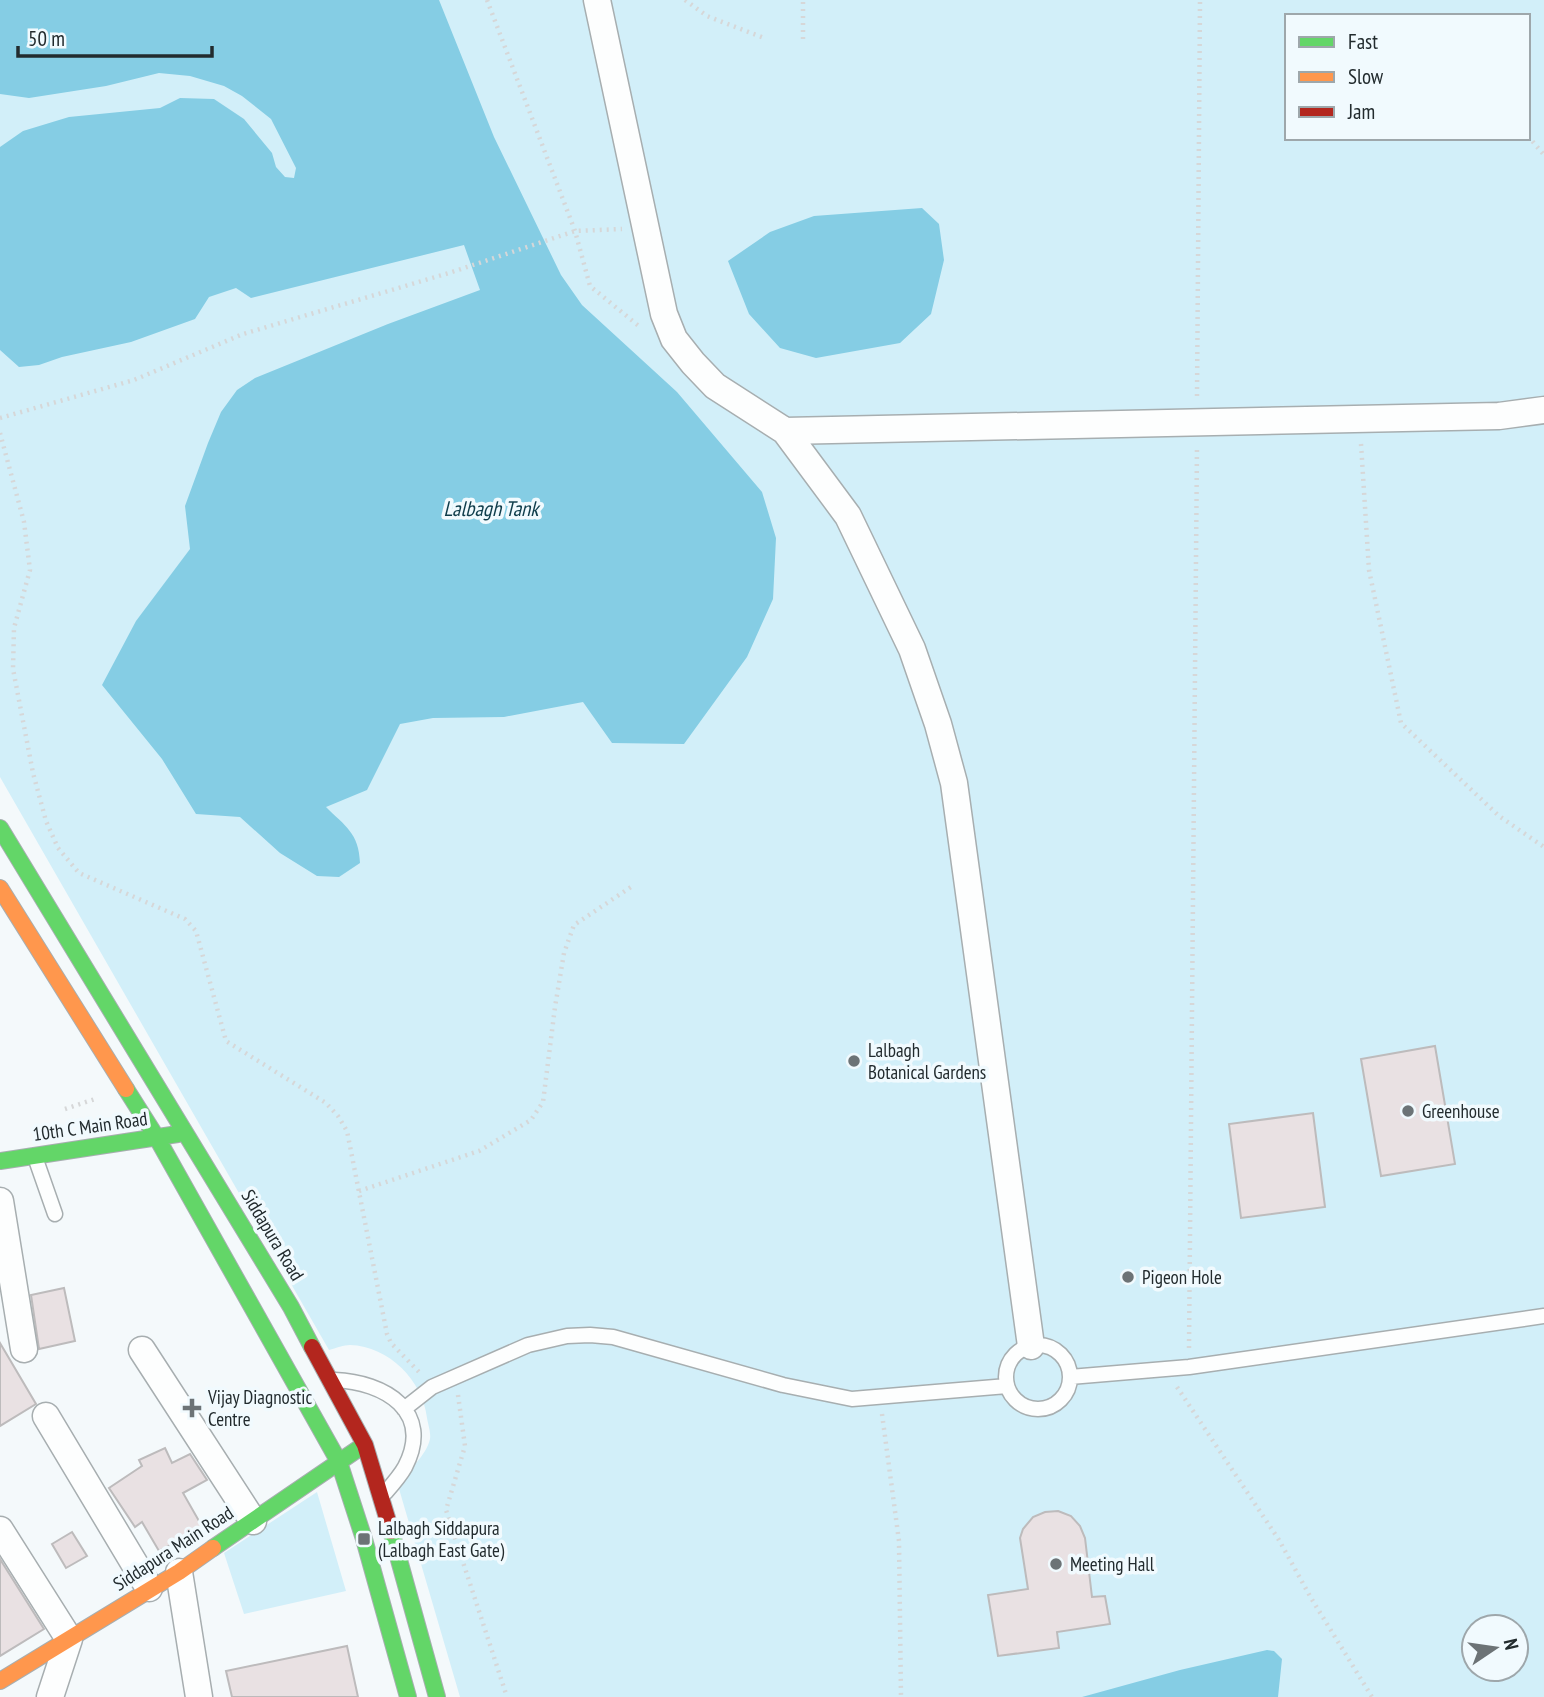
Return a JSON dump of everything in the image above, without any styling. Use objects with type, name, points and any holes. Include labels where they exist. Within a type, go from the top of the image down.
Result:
[{"type":"main road","name":"Siddapura Road","points":[[0,828],[291,1307],[365,1445],[437,1697]]},
{"type":"main road","points":[[0,888],[157,1138],[339,1462],[364,1539],[408,1697]]},
{"type":"main road","name":"10th C Main Road","points":[[0,1161],[186,1133]]},
{"type":"main road","name":"Siddapura Main Road","points":[[0,1681],[179,1572],[365,1445]]},
{"type":"street","points":[[597,0],[648,228],[664,314],[674,339],[715,386],[785,431],[848,516],[912,649],[938,724],[954,783],[1031,1346]]},
{"type":"street","points":[[785,431],[1499,416],[1544,410]]},
{"type":"street","points":[[0,1201],[24,1349]]},
{"type":"street","points":[[142,1350],[253,1521]]},
{"type":"street","points":[[46,1416],[149,1588]]},
{"type":"street","points":[[0,1530],[69,1639],[50,1697]]},
{"type":"street","points":[[179,1572],[199,1697]]},
{"type":"lane","points":[[34,1156],[55,1214]]},
{"type":"lane","points":[[1070,1377],[1189,1367],[1544,1316]]},
{"type":"lane","points":[[404,1409],[432,1387],[456,1376],[528,1345],[567,1336],[603,1335],[783,1385],[852,1399],[1007,1386]]},
{"type":"lane","points":[[1044,1345],[1056,1351],[1065,1359],[1070,1377],[1064,1396],[1045,1409],[1021,1405],[1007,1386],[1006,1373],[1010,1361],[1020,1350],[1031,1346],[1044,1345]]},
{"type":"lane","points":[[330,1380],[366,1383],[382,1389],[391,1394],[410,1419],[413,1434],[409,1457],[400,1475],[382,1498]]},
{"type":"path","points":[[487,0],[575,231],[590,286],[641,328]]},
{"type":"path","points":[[685,0],[707,16],[764,38]]},
{"type":"path","points":[[803,0],[803,39]]},
{"type":"path","points":[[1189,1367],[1200,0]]},
{"type":"path","points":[[1530,138],[1544,155]]},
{"type":"path","points":[[0,418],[134,380],[243,334],[449,273],[575,231],[648,228]]},
{"type":"path","points":[[1359,419],[1369,570],[1401,723],[1499,817],[1544,847]]},
{"type":"path","points":[[0,433],[24,522],[30,570],[14,628],[13,669],[33,773],[46,821],[58,848],[79,873],[185,919],[196,931],[226,1041],[326,1103],[338,1116],[347,1131],[387,1334],[391,1343],[432,1387]]},
{"type":"path","points":[[359,1191],[479,1151],[531,1120],[544,1102],[555,1007],[564,953],[573,925],[631,887]]},
{"type":"path","points":[[1165,1368],[1279,1540],[1372,1697]]},
{"type":"path","points":[[456,1376],[465,1446],[446,1510],[507,1697]]},
{"type":"path","points":[[879,1396],[899,1541],[901,1697]]},
{"type":"shaded area","name":"Lalbagh Botanical Gardens","points":[[0,0],[1544,0],[1544,1697],[460,1697],[397,1482],[412,1468],[428,1445],[430,1431],[424,1404],[411,1379],[390,1359],[364,1347],[343,1346],[329,1350],[0,777]]},
{"type":"shaded area","points":[[317,1492],[346,1591],[244,1614],[224,1553]]},
{"type":"water","name":"Lalbagh Tank","points":[[0,0],[439,0],[494,137],[561,275],[582,305],[677,392],[762,492],[776,538],[773,599],[747,657],[684,744],[612,743],[583,702],[504,717],[433,718],[400,724],[367,790],[326,807],[350,831],[359,853],[360,863],[339,877],[317,876],[280,853],[240,817],[196,814],[162,759],[102,685],[136,621],[190,549],[185,506],[221,412],[237,390],[255,378],[480,290],[464,245],[251,298],[236,288],[209,297],[195,319],[131,342],[62,357],[39,365],[19,367],[0,350],[0,147],[23,131],[69,117],[160,108],[180,98],[214,99],[244,119],[272,153],[276,167],[285,177],[294,178],[296,168],[271,119],[242,96],[224,86],[190,76],[159,73],[106,86],[29,98],[0,94]]},
{"type":"water","points":[[922,208],[939,224],[944,260],[931,314],[900,343],[816,358],[780,348],[749,314],[728,261],[770,232],[814,216]]},
{"type":"water","points":[[1267,1650],[1274,1651],[1282,1659],[1278,1697],[1082,1697],[1180,1670]]},
{"type":"building","name":"Greenhouse","points":[[1435,1046],[1455,1164],[1381,1176],[1361,1059]]},
{"type":"building","points":[[1313,1113],[1325,1207],[1241,1218],[1229,1124]]},
{"type":"building","points":[[64,1288],[75,1341],[39,1349],[31,1295]]},
{"type":"building","points":[[0,1343],[36,1404],[0,1426]]},
{"type":"building","points":[[165,1448],[172,1463],[190,1454],[207,1480],[183,1493],[203,1528],[159,1551],[142,1522],[135,1527],[109,1488],[142,1466],[139,1460]]},
{"type":"building","name":"Meeting Hall","points":[[1058,1511],[1071,1516],[1080,1526],[1085,1538],[1092,1597],[1105,1596],[1110,1624],[1057,1632],[1059,1648],[998,1656],[988,1595],[1028,1589],[1020,1538],[1023,1529],[1033,1517]]},
{"type":"building","points":[[72,1532],[87,1556],[66,1568],[52,1544]]},
{"type":"building","points":[[0,1559],[44,1629],[0,1656]]},
{"type":"building","points":[[347,1646],[358,1697],[232,1697],[226,1671]]},
{"type":"traffic: fast","points":[[0,828],[291,1307],[312,1347]]},
{"type":"traffic: fast","points":[[126,1089],[157,1138],[339,1462],[364,1539],[408,1697]]},
{"type":"traffic: fast","points":[[0,1161],[178,1134]]},
{"type":"traffic: fast","points":[[213,1548],[358,1449]]},
{"type":"traffic: fast","points":[[391,1531],[437,1697]]},
{"type":"traffic: slow","points":[[0,888],[126,1089]]},
{"type":"traffic: slow","points":[[0,1681],[179,1572],[213,1548]]},
{"type":"traffic: jam","points":[[312,1347],[365,1445],[391,1531]]},
{"type":"place","name":"Lalbagh Botanical Gardens","points":[[854,1061]]},
{"type":"place","name":"Greenhouse","points":[[1408,1111]]},
{"type":"place","name":"Pigeon Hole","points":[[1128,1277]]},
{"type":"place","name":"Vijay Diagnostic Centre","points":[[192,1408]]},
{"type":"place","name":"Lalbagh Siddapura (Lalbagh East Gate)","points":[[364,1539]]},
{"type":"place","name":"Meeting Hall","points":[[1056,1564]]}]
